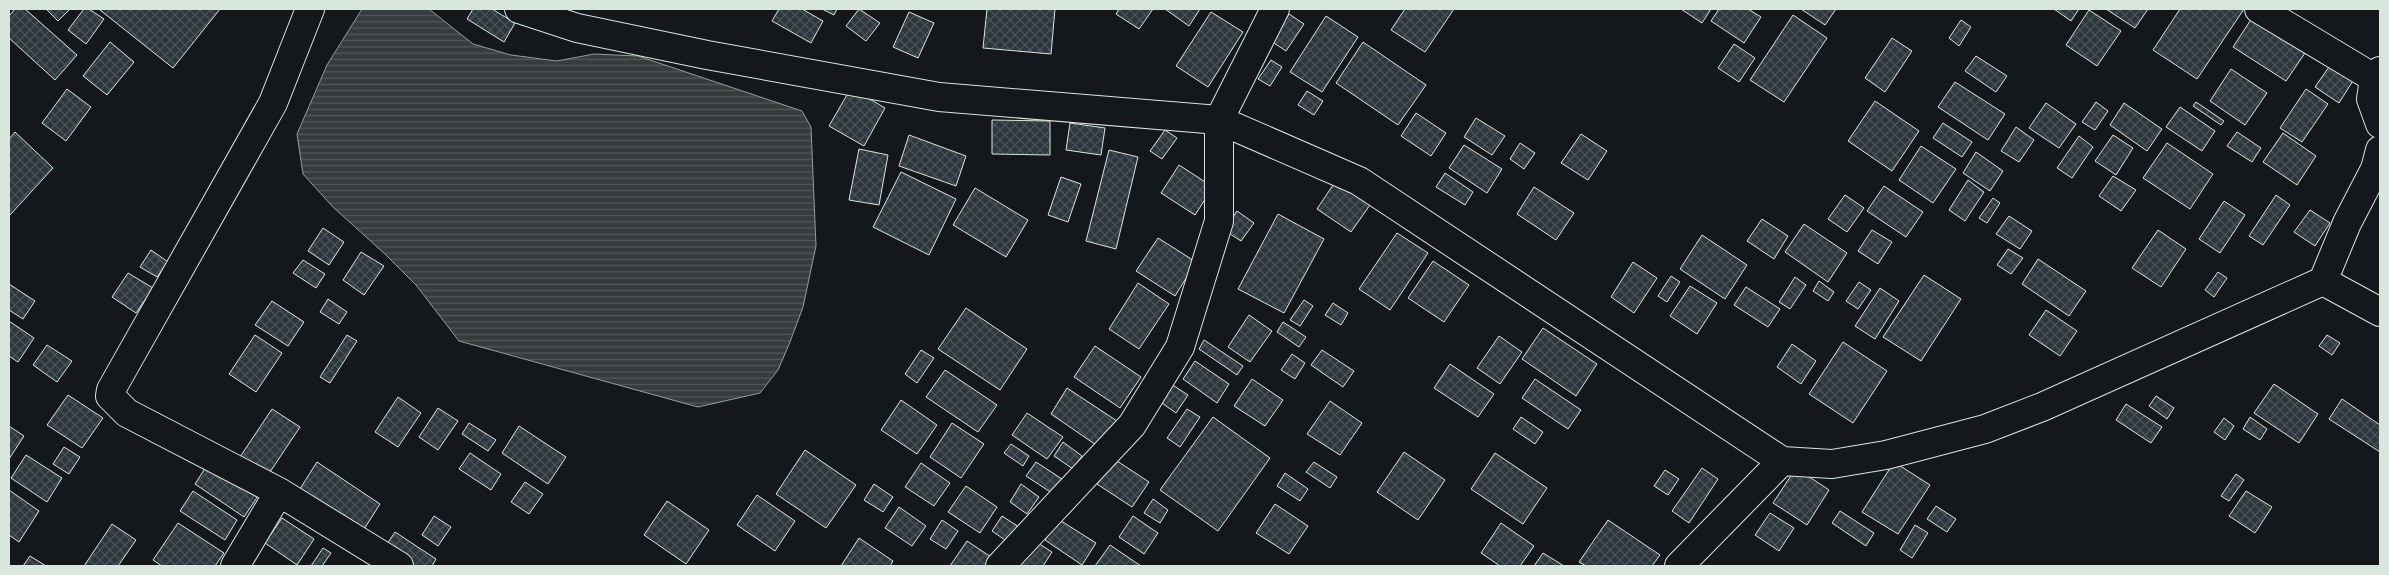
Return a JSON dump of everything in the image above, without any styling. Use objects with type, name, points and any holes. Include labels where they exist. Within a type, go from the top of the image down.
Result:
[{"type":"street","points":[[310,9],[273,103],[110,390],[110,396],[127,414],[279,492],[399,566]]},
{"type":"street","points":[[519,9],[576,28],[707,55],[939,97],[1219,120],[1359,181],[1782,461],[1841,462],[1886,455],[1985,429],[2042,407],[2323,281],[2347,223],[2375,169],[2380,150]]},
{"type":"street","points":[[1000,566],[1132,425],[1180,347],[1218,221],[1219,120],[1274,9]]},
{"type":"street","points":[[2259,9],[2377,74],[2371,99],[2380,124]]},
{"type":"street","points":[[2323,281],[2380,312]]},
{"type":"street","points":[[1679,566],[1782,461]]},
{"type":"street","points":[[235,566],[279,492]]},
{"type":"shaded area","points":[[362,9],[429,9],[473,44],[511,55],[557,61],[594,54],[638,56],[802,111],[811,127],[816,246],[803,307],[790,342],[778,370],[760,393],[698,407],[459,341],[416,285],[333,207],[303,174],[297,134],[327,65]]},
{"type":"building","points":[[15,9],[25,9],[77,55],[55,80],[9,38],[9,16]]},
{"type":"building","points":[[46,9],[70,9],[58,21]]},
{"type":"building","points":[[84,9],[89,9],[104,19],[86,44],[68,30]]},
{"type":"building","points":[[220,9],[173,68],[100,10]]},
{"type":"building","points":[[473,9],[492,9],[515,23],[504,42],[467,19]]},
{"type":"building","points":[[779,9],[802,9],[823,21],[811,43],[772,21]]},
{"type":"building","points":[[822,9],[837,9],[834,15]]},
{"type":"building","points":[[859,9],[880,23],[866,41],[846,26]]},
{"type":"building","points":[[987,9],[1055,9],[1051,54],[983,48]]},
{"type":"building","points":[[1119,9],[1153,9],[1139,29],[1116,14]]},
{"type":"building","points":[[1165,9],[1200,9],[1189,26]]},
{"type":"building","points":[[1405,9],[1454,9],[1425,52],[1391,30]]},
{"type":"building","points":[[1681,9],[1711,9],[1702,23]]},
{"type":"building","points":[[1719,9],[1748,9],[1761,17],[1744,43],[1711,21]]},
{"type":"building","points":[[1801,9],[1836,9],[1825,25]]},
{"type":"building","points":[[2054,9],[2079,9],[2071,21]]},
{"type":"building","points":[[2106,9],[2148,9],[2135,28]]},
{"type":"building","points":[[2180,9],[2244,9],[2197,79],[2153,50]]},
{"type":"building","points":[[2089,10],[2121,31],[2097,66],[2066,45]]},
{"type":"building","points":[[909,12],[934,23],[918,58],[893,47]]},
{"type":"building","points":[[1211,12],[1243,32],[1208,87],[1176,66]]},
{"type":"building","points":[[2256,12],[2309,47],[2286,81],[2233,47]]},
{"type":"building","points":[[1289,14],[1304,24],[1286,51],[1271,41]]},
{"type":"building","points":[[1793,15],[1827,38],[1784,102],[1750,80]]},
{"type":"building","points":[[1326,16],[1358,37],[1322,92],[1290,72]]},
{"type":"building","points":[[1961,20],[1971,27],[1959,46],[1949,38]]},
{"type":"building","points":[[1892,38],[1912,51],[1885,92],[1865,78]]},
{"type":"building","points":[[110,42],[134,62],[107,95],[83,76]]},
{"type":"building","points":[[1363,42],[1426,85],[1398,125],[1336,83]]},
{"type":"building","points":[[1734,44],[1755,58],[1739,82],[1718,68]]},
{"type":"building","points":[[1976,56],[2007,76],[1996,92],[1965,71]]},
{"type":"building","points":[[1271,60],[1282,67],[1270,86],[1258,79]]},
{"type":"building","points":[[2331,64],[2354,79],[2339,103],[2315,87]]},
{"type":"building","points":[[2231,69],[2267,93],[2245,125],[2210,101]]},
{"type":"building","points":[[1955,82],[2005,114],[1988,140],[1938,107]]},
{"type":"building","points":[[851,88],[885,108],[864,146],[829,126]]},
{"type":"building","points":[[67,89],[91,107],[66,141],[42,123]]},
{"type":"building","points":[[2306,89],[2328,104],[2302,142],[2280,128]]},
{"type":"building","points":[[1307,91],[1323,101],[1314,115],[1298,105]]},
{"type":"building","points":[[1875,101],[1919,131],[1892,171],[1848,141]]},
{"type":"building","points":[[2096,102],[2108,111],[2095,130],[2082,122]]},
{"type":"building","points":[[2196,102],[2224,121],[2221,125],[2193,106]]},
{"type":"building","points":[[2046,103],[2076,124],[2059,148],[2029,128]]},
{"type":"building","points":[[2124,103],[2162,129],[2147,151],[2110,125]]},
{"type":"building","points":[[2180,107],[2215,131],[2202,151],[2166,127]]},
{"type":"building","points":[[1416,113],[1446,133],[1431,156],[1401,136]]},
{"type":"building","points":[[1476,118],[1505,136],[1492,155],[1464,137]]},
{"type":"building","points":[[992,120],[1050,121],[1050,155],[992,154]]},
{"type":"building","points":[[1070,123],[1105,128],[1101,155],[1066,150]]},
{"type":"building","points":[[1943,123],[1972,142],[1962,157],[1933,138]]},
{"type":"building","points":[[2016,127],[2034,140],[2019,162],[2001,151]]},
{"type":"building","points":[[1165,130],[1177,138],[1162,159],[1150,151]]},
{"type":"building","points":[[15,132],[53,168],[9,216],[9,139]]},
{"type":"building","points":[[2237,132],[2261,148],[2252,162],[2227,146]]},
{"type":"building","points":[[2283,133],[2316,156],[2297,185],[2263,162]]},
{"type":"building","points":[[1581,134],[1607,151],[1588,180],[1561,163]]},
{"type":"building","points":[[909,135],[966,156],[956,186],[899,166]]},
{"type":"building","points":[[2113,135],[2133,148],[2116,175],[2095,161]]},
{"type":"building","points":[[2079,136],[2093,147],[2072,178],[2057,168]]},
{"type":"building","points":[[1520,143],[1535,153],[1524,169],[1510,159]]},
{"type":"building","points":[[2167,143],[2213,174],[2190,209],[2143,178]]},
{"type":"building","points":[[1464,145],[1502,169],[1487,193],[1449,168]]},
{"type":"building","points":[[1921,146],[1956,169],[1933,203],[1899,180]]},
{"type":"building","points":[[859,149],[888,155],[879,205],[849,200]]},
{"type":"building","points":[[1109,150],[1138,157],[1116,249],[1086,241]]},
{"type":"building","points":[[1976,152],[2003,171],[1990,191],[1963,173]]},
{"type":"building","points":[[1179,165],[1213,187],[1195,215],[1161,193]]},
{"type":"building","points":[[901,172],[956,199],[929,255],[873,227]]},
{"type":"building","points":[[1445,173],[1473,192],[1465,205],[1436,187]]},
{"type":"building","points":[[2113,176],[2136,190],[2121,211],[2099,196]]},
{"type":"building","points":[[1061,177],[1081,184],[1068,222],[1048,215]]},
{"type":"building","points":[[1337,179],[1372,202],[1351,232],[1317,209]]},
{"type":"building","points":[[1968,180],[1984,192],[1965,221],[1949,210]]},
{"type":"building","points":[[1884,186],[1923,212],[1906,237],[1867,211]]},
{"type":"building","points":[[1534,187],[1574,213],[1556,240],[1517,214]]},
{"type":"building","points":[[975,188],[1028,220],[1006,257],[953,225]]},
{"type":"building","points":[[1845,195],[1864,208],[1847,232],[1828,219]]},
{"type":"building","points":[[2276,195],[2290,205],[2263,245],[2249,236]]},
{"type":"building","points":[[1993,198],[2000,203],[1987,223],[1979,218]]},
{"type":"building","points":[[2224,201],[2245,215],[2220,253],[2199,239]]},
{"type":"building","points":[[2310,210],[2330,223],[2315,246],[2294,232]]},
{"type":"building","points":[[1237,211],[1254,223],[1241,241],[1224,230]]},
{"type":"building","points":[[1278,214],[1324,239],[1284,313],[1238,289]]},
{"type":"building","points":[[2009,216],[2032,231],[2020,249],[1996,234]]},
{"type":"building","points":[[1762,219],[1788,236],[1774,259],[1747,241]]},
{"type":"building","points":[[1804,224],[1847,253],[1828,282],[1785,252]]},
{"type":"building","points":[[323,228],[344,242],[329,265],[308,251]]},
{"type":"building","points":[[1872,230],[1892,242],[1878,264],[1858,251]]},
{"type":"building","points":[[2158,230],[2186,249],[2161,287],[2132,268]]},
{"type":"building","points":[[1397,233],[1428,253],[1390,310],[1359,289]]},
{"type":"building","points":[[1702,235],[1747,265],[1725,299],[1680,269]]},
{"type":"building","points":[[1158,238],[1196,262],[1175,296],[1136,271]]},
{"type":"building","points":[[2008,249],[2023,258],[2011,274],[1997,265]]},
{"type":"building","points":[[151,250],[168,262],[157,277],[140,267]]},
{"type":"building","points":[[361,252],[384,266],[364,295],[343,280]]},
{"type":"building","points":[[2038,259],[2086,291],[2069,316],[2022,284]]},
{"type":"building","points":[[303,260],[325,274],[316,288],[293,273]]},
{"type":"building","points":[[1433,261],[1469,285],[1444,322],[1408,298]]},
{"type":"building","points":[[1633,262],[1657,278],[1634,313],[1611,297]]},
{"type":"building","points":[[2218,272],[2227,278],[2214,297],[2205,290]]},
{"type":"building","points":[[128,273],[153,288],[136,313],[112,297]]},
{"type":"building","points":[[1924,275],[1961,299],[1921,361],[1883,337]]},
{"type":"building","points":[[1671,276],[1680,282],[1667,302],[1658,296]]},
{"type":"building","points":[[1795,277],[1806,285],[1790,309],[1779,302]]},
{"type":"building","points":[[1819,281],[1834,292],[1828,301],[1813,291]]},
{"type":"building","points":[[1859,282],[1871,290],[1858,309],[1846,301]]},
{"type":"building","points":[[1138,283],[1169,304],[1139,349],[1109,329]]},
{"type":"building","points":[[9,284],[35,301],[23,319],[9,310]]},
{"type":"building","points":[[1690,286],[1717,303],[1697,334],[1670,316]]},
{"type":"building","points":[[1746,287],[1780,309],[1768,327],[1734,305]]},
{"type":"building","points":[[1880,288],[1899,301],[1875,339],[1855,326]]},
{"type":"building","points":[[328,299],[347,312],[339,324],[320,312]]},
{"type":"building","points":[[1304,300],[1313,306],[1300,326],[1290,320]]},
{"type":"building","points":[[272,301],[304,322],[288,346],[255,325]]},
{"type":"building","points":[[1333,303],[1348,313],[1341,325],[1325,315]]},
{"type":"building","points":[[966,308],[1027,349],[1000,390],[938,349]]},
{"type":"building","points":[[2046,310],[2077,331],[2060,356],[2029,335]]},
{"type":"building","points":[[1249,315],[1272,331],[1250,362],[1228,347]]},
{"type":"building","points":[[9,321],[34,338],[18,362],[9,356]]},
{"type":"building","points":[[1283,322],[1306,337],[1299,347],[1277,332]]},
{"type":"building","points":[[1543,328],[1597,364],[1576,396],[1522,359]]},
{"type":"building","points":[[255,335],[282,353],[256,392],[229,374]]},
{"type":"building","points":[[347,335],[357,341],[330,383],[320,377]]},
{"type":"building","points":[[2327,335],[2340,343],[2332,355],[2319,346]]},
{"type":"building","points":[[1499,336],[1522,352],[1500,384],[1477,368]]},
{"type":"building","points":[[1204,340],[1243,366],[1237,375],[1199,349]]},
{"type":"building","points":[[1843,342],[1887,371],[1853,423],[1809,394]]},
{"type":"building","points":[[1792,344],[1816,361],[1801,384],[1777,367]]},
{"type":"building","points":[[47,345],[72,361],[57,382],[33,365]]},
{"type":"building","points":[[1095,346],[1141,377],[1120,408],[1074,377]]},
{"type":"building","points":[[921,350],[934,358],[917,383],[905,374]]},
{"type":"building","points":[[1322,350],[1354,371],[1343,387],[1311,365]]},
{"type":"building","points":[[1292,354],[1305,363],[1295,379],[1281,370]]},
{"type":"building","points":[[1195,361],[1229,384],[1217,403],[1183,379]]},
{"type":"building","points":[[1450,364],[1494,394],[1478,417],[1434,388]]},
{"type":"building","points":[[945,370],[997,405],[978,432],[926,397]]},
{"type":"building","points":[[1252,379],[1283,400],[1265,426],[1234,406]]},
{"type":"building","points":[[1535,379],[1581,410],[1568,429],[1522,398]]},
{"type":"building","points":[[1168,382],[1188,395],[1176,413],[1156,399]]},
{"type":"building","points":[[2274,384],[2318,414],[2299,443],[2254,413]]},
{"type":"building","points":[[1067,388],[1117,421],[1099,447],[1051,414]]},
{"type":"building","points":[[68,395],[103,418],[82,448],[47,425]]},
{"type":"building","points":[[2156,396],[2174,408],[2167,419],[2149,406]]},
{"type":"building","points":[[398,397],[421,413],[398,447],[375,432]]},
{"type":"building","points":[[2342,399],[2380,425],[2380,452],[2329,419]]},
{"type":"building","points":[[901,400],[937,425],[917,454],[881,430]]},
{"type":"building","points":[[1330,401],[1362,423],[1340,455],[1307,434]]},
{"type":"building","points":[[2126,404],[2162,427],[2151,443],[2116,420]]},
{"type":"building","points":[[438,408],[458,421],[438,450],[419,437]]},
{"type":"building","points":[[272,409],[300,427],[266,478],[238,460]]},
{"type":"building","points":[[1187,409],[1200,417],[1180,447],[1167,438]]},
{"type":"building","points":[[1027,413],[1063,437],[1047,459],[1012,435]]},
{"type":"building","points":[[1213,417],[1270,458],[1218,531],[1160,490]]},
{"type":"building","points":[[1521,417],[1543,432],[1535,444],[1513,429]]},
{"type":"building","points":[[2250,417],[2267,429],[2260,440],[2243,429]]},
{"type":"building","points":[[2224,418],[2234,426],[2225,440],[2214,432]]},
{"type":"building","points":[[469,423],[496,440],[488,451],[462,434]]},
{"type":"building","points":[[952,423],[984,444],[961,478],[930,457]]},
{"type":"building","points":[[9,426],[24,436],[9,459]]},
{"type":"building","points":[[519,426],[566,457],[548,484],[502,453]]},
{"type":"building","points":[[1063,442],[1082,456],[1073,469],[1054,456]]},
{"type":"building","points":[[1011,444],[1029,456],[1023,466],[1004,453]]},
{"type":"building","points":[[64,447],[80,457],[69,474],[53,464]]},
{"type":"building","points":[[805,450],[856,485],[826,528],[776,494]]},
{"type":"building","points":[[1404,452],[1445,480],[1418,520],[1377,492]]},
{"type":"building","points":[[470,453],[501,474],[491,490],[459,469]]},
{"type":"building","points":[[1495,453],[1547,488],[1523,524],[1471,489]]},
{"type":"building","points":[[26,455],[62,478],[47,502],[11,478]]},
{"type":"building","points":[[211,459],[260,493],[244,517],[195,484]]},
{"type":"building","points":[[1114,459],[1149,482],[1132,507],[1097,484]]},
{"type":"building","points":[[317,462],[380,504],[361,534],[298,492]]},
{"type":"building","points":[[1036,462],[1065,481],[1055,495],[1026,476]]},
{"type":"building","points":[[1314,462],[1337,477],[1330,488],[1306,472]]},
{"type":"building","points":[[1894,462],[1930,485],[1898,534],[1862,512]]},
{"type":"building","points":[[921,463],[950,483],[934,506],[905,487]]},
{"type":"building","points":[[1702,468],[1718,479],[1689,523],[1672,511]]},
{"type":"building","points":[[1796,468],[1829,490],[1807,525],[1773,503]]},
{"type":"building","points":[[1665,470],[1679,479],[1668,495],[1654,486]]},
{"type":"building","points":[[1285,473],[1308,489],[1300,501],[1277,486]]},
{"type":"building","points":[[2236,474],[2244,480],[2229,501],[2221,496]]},
{"type":"building","points":[[525,482],[543,494],[529,514],[511,502]]},
{"type":"building","points":[[874,484],[893,497],[883,512],[864,500]]},
{"type":"building","points":[[1021,484],[1039,497],[1027,514],[1010,502]]},
{"type":"building","points":[[966,486],[997,507],[980,533],[948,512]]},
{"type":"building","points":[[9,490],[39,511],[19,542],[9,535]]},
{"type":"building","points":[[193,491],[237,520],[225,540],[180,511]]},
{"type":"building","points":[[2246,491],[2272,507],[2255,533],[2229,516]]},
{"type":"building","points":[[757,495],[795,521],[775,551],[737,525]]},
{"type":"building","points":[[1153,499],[1168,510],[1160,523],[1144,513]]},
{"type":"building","points":[[667,501],[709,530],[686,564],[644,535]]},
{"type":"building","points":[[1275,504],[1308,526],[1289,554],[1256,533]]},
{"type":"building","points":[[1936,506],[1956,519],[1947,532],[1927,519]]},
{"type":"building","points":[[899,507],[926,526],[912,546],[885,528]]},
{"type":"building","points":[[1840,511],[1874,533],[1866,546],[1832,523]]},
{"type":"building","points":[[1770,513],[1794,528],[1779,551],[1755,535]]},
{"type":"building","points":[[434,516],[451,527],[438,546],[422,535]]},
{"type":"building","points":[[1002,516],[1019,527],[1008,542],[992,531]]},
{"type":"building","points":[[1133,516],[1158,533],[1144,554],[1119,537]]},
{"type":"building","points":[[282,518],[314,539],[297,565],[265,543]]},
{"type":"building","points":[[1058,519],[1096,543],[1082,565],[1045,540]]},
{"type":"building","points":[[942,520],[958,531],[946,549],[930,539]]},
{"type":"building","points":[[1608,520],[1660,555],[1652,566],[1586,566],[1579,562]]},
{"type":"building","points":[[178,523],[224,553],[215,566],[162,566],[153,560]]},
{"type":"building","points":[[1501,523],[1534,546],[1520,566],[1500,566],[1481,553]]},
{"type":"building","points":[[112,524],[136,540],[118,566],[84,566]]},
{"type":"building","points":[[1915,525],[1928,533],[1912,558],[1900,550]]},
{"type":"building","points":[[395,532],[436,559],[432,566],[407,566],[383,550]]},
{"type":"building","points":[[859,538],[893,561],[890,566],[841,566]]},
{"type":"building","points":[[1033,540],[1052,552],[1043,566],[1016,566]]},
{"type":"building","points":[[967,541],[991,557],[985,566],[950,566]]},
{"type":"building","points":[[1110,545],[1141,566],[1095,566]]},
{"type":"building","points":[[323,548],[331,553],[322,566],[311,566]]},
{"type":"building","points":[[1543,553],[1564,566],[1534,566]]},
{"type":"building","points":[[30,556],[46,566],[23,566]]}]
